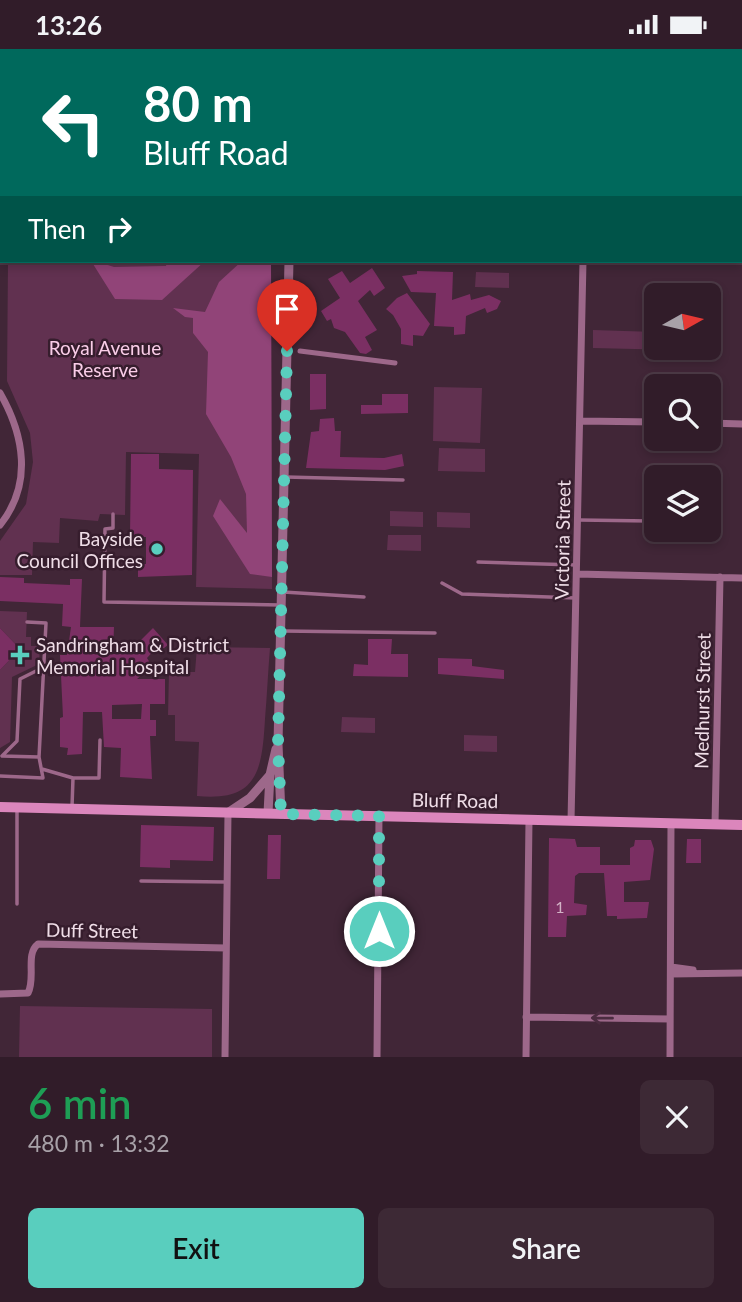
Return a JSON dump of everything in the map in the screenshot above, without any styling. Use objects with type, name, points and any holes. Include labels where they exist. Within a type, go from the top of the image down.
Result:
[{"type":"main road","name":"Bluff Road","points":[[0,807],[742,825]]},
{"type":"street","points":[[281,814],[278,744],[289,263]]},
{"type":"street","name":"Victoria Street","points":[[571,821],[583,263]]},
{"type":"street","points":[[300,351],[395,363]]},
{"type":"street","points":[[0,393],[15,419],[22,459],[15,503],[0,525]]},
{"type":"street","points":[[580,421],[644,422]]},
{"type":"street","points":[[721,423],[742,424]]},
{"type":"street","points":[[577,574],[742,578]]},
{"type":"street","name":"Medhurst Street","points":[[715,825],[720,577]]},
{"type":"street","points":[[268,813],[270,775],[278,744]]},
{"type":"street","points":[[225,1057],[228,813],[250,798],[270,775]]},
{"type":"street","points":[[377,1057],[379,816]]},
{"type":"street","points":[[526,1057],[529,820]]},
{"type":"street","points":[[670,1057],[671,823]]},
{"type":"street","name":"Duff Street","points":[[0,994],[28,993],[31,986],[32,953],[38,944],[226,948]]},
{"type":"street","points":[[671,971],[742,973]]},
{"type":"street","points":[[526,1017],[670,1019]]},
{"type":"lane","points":[[284,477],[403,480]]},
{"type":"lane","points":[[113,514],[113,528],[105,529],[104,602],[282,605]]},
{"type":"lane","points":[[579,520],[644,521]]},
{"type":"lane","points":[[478,562],[577,565]]},
{"type":"lane","points":[[442,583],[462,594],[576,598]]},
{"type":"lane","points":[[282,591],[364,597]]},
{"type":"lane","points":[[0,776],[43,778],[38,757],[46,623],[27,622]]},
{"type":"lane","points":[[281,631],[435,633]]},
{"type":"lane","points":[[1,757],[16,741],[20,680],[44,667]]},
{"type":"lane","points":[[43,769],[73,778],[100,778],[100,740]]},
{"type":"lane","points":[[1,757],[38,757]]},
{"type":"lane","points":[[72,809],[73,778]]},
{"type":"lane","points":[[17,807],[17,904]]},
{"type":"lane","points":[[141,881],[227,882]]},
{"type":"green space","name":"Royal Avenue Reserve","points":[[8,263],[271,263],[272,589],[196,587],[199,454],[126,452],[125,515],[100,514],[98,521],[60,518],[59,543],[33,542],[32,575],[0,575],[0,541],[26,504],[33,462],[30,433],[7,381]]},
{"type":"green space","points":[[476,272],[509,273],[509,288],[475,287]]},
{"type":"green space","points":[[593,330],[644,332],[644,349],[593,348]]},
{"type":"green space","points":[[434,387],[482,388],[480,443],[433,441]]},
{"type":"green space","points":[[439,448],[485,449],[485,472],[438,471]]},
{"type":"green space","points":[[390,511],[423,512],[423,527],[390,526]]},
{"type":"green space","points":[[437,512],[470,513],[470,528],[437,527]]},
{"type":"green space","points":[[388,535],[421,535],[421,551],[387,550]]},
{"type":"green space","points":[[0,611],[27,612],[26,637],[31,637],[31,646],[40,646],[39,664],[12,677],[10,742],[0,748],[0,670],[20,649],[0,628]]},
{"type":"green space","points":[[197,647],[270,648],[262,753],[253,779],[245,788],[233,794],[217,797],[197,796],[199,742],[175,741],[175,715],[168,715],[169,672],[195,672]]},
{"type":"green space","points":[[342,717],[375,718],[375,733],[341,732]]},
{"type":"green space","points":[[464,735],[497,736],[497,752],[464,751]]},
{"type":"green space","points":[[20,1006],[212,1009],[212,1057],[19,1057]]},
{"type":"shaded area","points":[[101,263],[114,267],[203,263],[162,300],[115,299],[93,264]]},
{"type":"shaded area","points":[[240,263],[271,263],[272,577],[250,574],[213,516],[220,499],[247,533],[246,494],[231,457],[206,414],[208,352],[193,333],[193,318],[185,317],[173,308],[205,312],[219,282]]},
{"type":"building","points":[[372,268],[385,288],[374,296],[370,290],[358,301],[377,330],[365,337],[372,350],[366,354],[360,353],[345,332],[334,328],[331,319],[327,321],[321,311],[340,298],[328,279],[342,271],[350,283]]},
{"type":"building","points":[[417,271],[453,272],[452,300],[470,294],[471,300],[489,295],[501,301],[497,309],[487,313],[485,308],[466,316],[465,334],[454,335],[454,327],[434,326],[436,293],[411,292],[402,276],[417,274]]},
{"type":"building","points":[[407,293],[430,324],[423,336],[413,335],[413,346],[401,344],[401,329],[386,309]]},
{"type":"building","points":[[310,374],[326,374],[326,409],[310,410]]},
{"type":"building","points":[[382,394],[408,394],[408,413],[361,414],[361,405],[382,405]]},
{"type":"building","points":[[334,418],[335,431],[341,431],[340,457],[384,458],[402,454],[404,466],[385,470],[306,468],[311,432],[319,431],[320,419]]},
{"type":"building","name":"Bayside Council Offices","points":[[131,454],[159,454],[159,469],[193,470],[192,575],[138,577],[138,564],[146,564],[146,537],[130,537]]},
{"type":"building","points":[[0,577],[24,578],[24,583],[70,585],[70,579],[82,579],[80,627],[114,627],[113,654],[131,641],[135,646],[153,628],[168,645],[156,648],[147,658],[152,666],[137,679],[165,679],[165,704],[150,704],[150,720],[156,720],[156,736],[150,736],[152,779],[120,777],[121,748],[104,747],[102,712],[83,712],[82,754],[67,755],[68,748],[60,747],[60,718],[63,717],[60,655],[67,655],[71,627],[62,626],[63,604],[0,601]],"holes":[[[142,704],[141,719],[112,719],[112,705]]]},
{"type":"building","points":[[0,628],[20,649],[0,670]]},
{"type":"building","points":[[368,639],[392,639],[391,654],[408,654],[408,677],[353,676],[354,664],[368,665]]},
{"type":"building","points":[[438,658],[472,659],[472,666],[504,670],[504,679],[438,674]]},
{"type":"building","points":[[141,825],[214,827],[213,861],[170,860],[170,868],[140,867]]},
{"type":"building","points":[[268,835],[281,835],[280,879],[267,879]]},
{"type":"building","points":[[549,838],[575,839],[577,847],[600,847],[600,865],[630,865],[630,848],[634,846],[635,840],[651,840],[654,849],[650,880],[624,882],[624,902],[649,902],[647,918],[617,919],[617,916],[607,916],[604,873],[579,873],[575,876],[574,903],[587,905],[586,915],[567,916],[566,937],[548,937]]},
{"type":"building","points":[[687,839],[701,839],[701,863],[686,863]]},
{"type":"place","name":"Bayside Council Offices","points":[[157,549]]},
{"type":"place","name":"Sandringham & District Memorial Hospital","points":[[20,655]]},
{"type":"route","points":[[287,351],[278,744],[281,814],[379,816],[379,931]]}]
